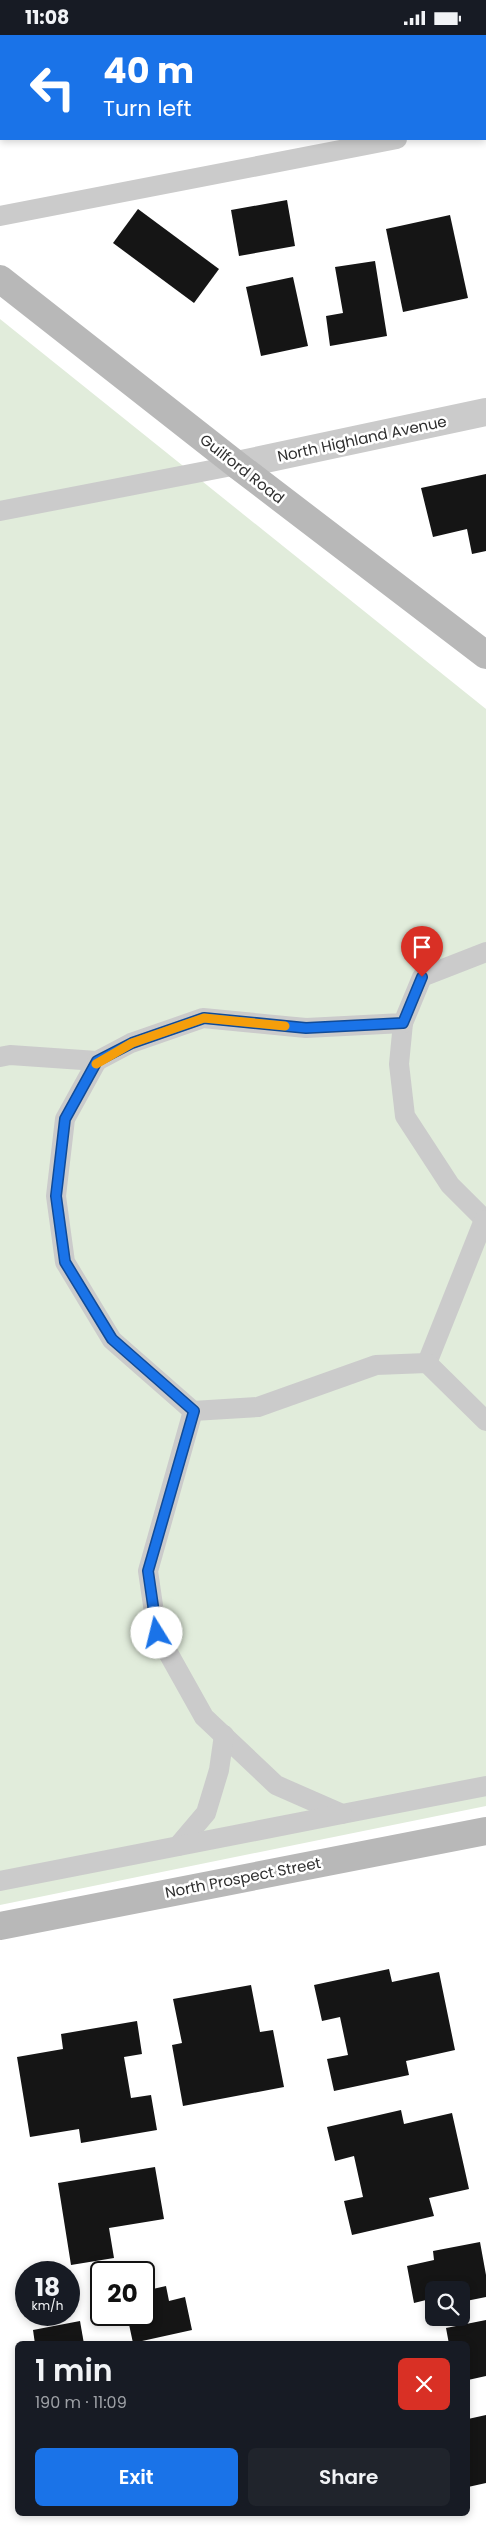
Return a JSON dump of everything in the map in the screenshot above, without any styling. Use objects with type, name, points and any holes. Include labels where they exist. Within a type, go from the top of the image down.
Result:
[{"type":"street","name":"Guilford Road","points":[[0,279],[237,465],[486,655]]},
{"type":"street","name":"North Highland Avenue","points":[[237,465],[486,412]]},
{"type":"street","name":"North Prospect Street","points":[[0,1926],[486,1831]]},
{"type":"lane","points":[[0,216],[392,140]]},
{"type":"lane","points":[[0,511],[237,465]]},
{"type":"lane","points":[[427,1363],[485,1221],[450,1185],[405,1117],[399,1064],[403,1023],[422,977],[486,952]]},
{"type":"lane","points":[[0,1057],[10,1055],[97,1061],[132,1043],[204,1018],[306,1028],[403,1023]]},
{"type":"lane","points":[[97,1061],[65,1119],[56,1196],[65,1262],[112,1339],[194,1411],[258,1407],[376,1365],[427,1363],[486,1421]]},
{"type":"lane","points":[[194,1411],[148,1571],[157,1633],[204,1717],[276,1785],[342,1815]]},
{"type":"lane","points":[[178,1846],[206,1813],[219,1770],[224,1735]]},
{"type":"lane","points":[[0,1881],[486,1787]]},
{"type":"green space","points":[[0,319],[486,709],[486,1806],[0,1905]]},
{"type":"building","points":[[287,200],[295,246],[239,256],[231,210]]},
{"type":"building","points":[[138,209],[219,269],[194,303],[113,243]]},
{"type":"building","points":[[450,215],[468,298],[403,312],[386,229]]},
{"type":"building","points":[[375,261],[387,336],[330,346],[326,316],[343,313],[335,267]]},
{"type":"building","points":[[293,277],[308,346],[261,356],[246,287]]},
{"type":"building","points":[[486,474],[486,551],[472,554],[467,529],[433,537],[421,488]]},
{"type":"building","points":[[389,1969],[392,1982],[439,1972],[455,2050],[406,2061],[409,2075],[334,2091],[327,2059],[348,2055],[340,2017],[322,2021],[314,1985]]},
{"type":"building","points":[[251,1985],[260,2032],[273,2030],[284,2087],[183,2106],[172,2045],[182,2043],[173,1999]]},
{"type":"building","points":[[137,2021],[142,2054],[124,2057],[131,2098],[151,2095],[157,2130],[81,2143],[79,2129],[30,2137],[17,2057],[63,2049],[61,2034]]},
{"type":"building","points":[[401,2110],[404,2124],[452,2113],[469,2189],[429,2198],[434,2216],[352,2235],[344,2201],[363,2197],[354,2156],[335,2161],[327,2127]]},
{"type":"building","points":[[155,2167],[164,2219],[109,2228],[114,2258],[80,2264],[80,2261],[70,2261],[58,2183]]},
{"type":"building","points":[[480,2242],[486,2275],[486,2297],[470,2300],[470,2281],[425,2281],[425,2300],[414,2303],[407,2266],[434,2260],[433,2251]]},
{"type":"building","points":[[166,2286],[169,2301],[185,2297],[192,2330],[142,2341],[133,2341],[129,2326],[155,2326],[155,2288]]},
{"type":"building","points":[[486,2320],[486,2376],[470,2380],[470,2341],[448,2341],[446,2328],[470,2326],[470,2323]]},
{"type":"building","points":[[80,2321],[83,2341],[35,2341],[33,2330],[54,2326],[80,2326]]},
{"type":"building","points":[[486,2415],[486,2483],[470,2487],[470,2419]]},
{"type":"slow traffic","points":[[96,1064],[97,1061],[132,1043],[204,1018],[285,1026]]},
{"type":"route","points":[[157,1633],[148,1571],[180,1453],[194,1411],[112,1339],[65,1262],[56,1196],[65,1119],[97,1061],[132,1043],[204,1018],[306,1028],[403,1023],[422,977]]}]
